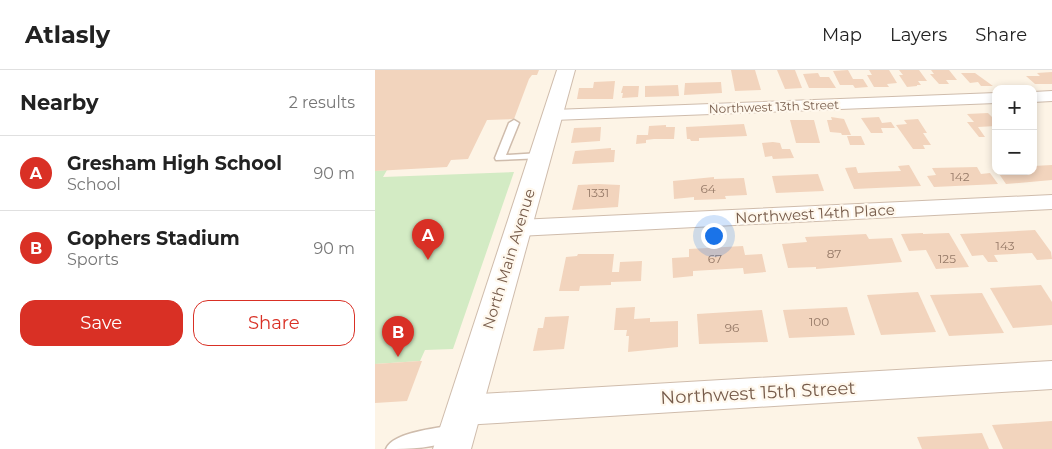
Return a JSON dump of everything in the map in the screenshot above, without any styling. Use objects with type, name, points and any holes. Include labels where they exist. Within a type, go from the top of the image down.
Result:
[{"type":"street","name":"North Main Avenue","points":[[457,430],[566,70]]},
{"type":"street","points":[[1037,97],[1052,96]]},
{"type":"street","name":"Northwest 13th Street","points":[[553,115],[992,98]]},
{"type":"street","name":"Northwest 14th Place","points":[[518,228],[1052,202]]},
{"type":"street","name":"Northwest 15th Street","points":[[457,430],[1052,375]]},
{"type":"lane","points":[[514,123],[500,158],[540,156]]},
{"type":"lane","points":[[395,449],[400,445],[457,430]]},
{"type":"green space","points":[[387,170],[383,177],[514,172],[453,349],[425,350],[420,361],[375,364],[375,171]]},
{"type":"building","points":[[375,70],[539,70],[537,75],[532,75],[529,79],[514,119],[487,120],[468,159],[451,160],[447,167],[375,171]]},
{"type":"building","points":[[731,70],[755,70],[761,90],[735,91]]},
{"type":"building","points":[[777,70],[795,70],[802,88],[785,89]]},
{"type":"building","points":[[848,70],[853,79],[863,79],[868,87],[855,88],[853,85],[840,85],[833,71]]},
{"type":"building","points":[[869,70],[889,70],[897,83],[887,84],[889,87],[874,87],[867,75],[872,75]]},
{"type":"building","points":[[899,70],[919,70],[927,81],[918,81],[921,85],[907,87],[899,75],[903,75]]},
{"type":"building","points":[[931,70],[949,70],[957,80],[946,80],[949,84],[939,84],[930,74],[934,74]]},
{"type":"building","points":[[1052,72],[1052,84],[1035,84],[1026,76],[1040,76],[1037,73]]},
{"type":"building","points":[[818,73],[820,77],[829,77],[836,88],[809,88],[803,74]]},
{"type":"building","points":[[961,73],[975,73],[992,86],[981,86],[978,82],[970,83]]},
{"type":"building","points":[[615,81],[613,99],[577,99],[579,88],[593,88],[594,82]]},
{"type":"building","points":[[721,82],[722,93],[684,95],[685,83]]},
{"type":"building","points":[[678,85],[679,96],[645,97],[645,86]]},
{"type":"building","points":[[623,86],[639,86],[638,97],[622,98]]},
{"type":"building","points":[[988,113],[992,117],[992,126],[978,127],[985,137],[979,137],[967,122],[974,122],[967,114]]},
{"type":"building","points":[[831,117],[844,119],[851,135],[830,132],[827,120],[832,120]]},
{"type":"building","points":[[879,117],[882,123],[891,122],[895,128],[881,128],[883,133],[871,133],[861,118]]},
{"type":"building","points":[[918,119],[927,133],[923,133],[931,145],[923,145],[925,149],[913,149],[896,125],[907,124],[904,120]]},
{"type":"building","points":[[790,120],[814,120],[820,143],[796,143]]},
{"type":"building","points":[[744,124],[747,136],[699,138],[699,141],[687,139],[686,127]]},
{"type":"building","points":[[666,125],[666,127],[675,127],[674,139],[646,140],[646,143],[636,144],[637,135],[648,135],[649,126]]},
{"type":"building","points":[[601,127],[600,141],[571,143],[574,128]]},
{"type":"building","points":[[847,136],[861,136],[865,145],[850,145]]},
{"type":"building","points":[[762,143],[780,143],[782,149],[790,149],[794,158],[773,159],[772,156],[765,157]]},
{"type":"building","points":[[611,148],[611,150],[615,150],[614,162],[572,164],[575,151]]},
{"type":"building","points":[[909,165],[921,186],[854,189],[845,168],[856,167],[858,173],[901,171],[898,166]]},
{"type":"building","points":[[1052,165],[1052,180],[1006,184],[1000,175],[1037,175],[1037,166]]},
{"type":"building","points":[[977,167],[981,174],[990,173],[998,184],[934,187],[927,176],[936,175],[932,168]]},
{"type":"building","points":[[818,174],[824,191],[776,193],[772,176]]},
{"type":"building","points":[[714,177],[714,179],[744,178],[747,195],[725,196],[726,199],[694,200],[694,197],[674,199],[673,181]]},
{"type":"building","points":[[578,185],[620,185],[618,207],[572,210]]},
{"type":"building","points":[[1035,230],[1051,252],[1052,259],[1037,260],[1032,253],[994,255],[998,262],[988,262],[983,255],[972,256],[960,234]]},
{"type":"building","points":[[949,233],[969,267],[936,269],[926,250],[909,251],[901,234]]},
{"type":"building","points":[[866,234],[869,239],[892,238],[902,262],[816,269],[816,267],[788,268],[782,244],[807,242],[805,237]]},
{"type":"building","points":[[743,246],[745,255],[762,254],[766,272],[744,274],[743,268],[693,271],[693,276],[673,278],[672,258],[689,257],[689,249]]},
{"type":"building","points":[[578,254],[614,254],[612,272],[619,272],[620,262],[642,261],[641,281],[611,282],[611,285],[580,286],[579,291],[559,291],[566,257],[577,256]]},
{"type":"building","points":[[1041,285],[1052,302],[1052,325],[1013,328],[990,288]]},
{"type":"building","points":[[918,292],[936,332],[881,335],[867,295]]},
{"type":"building","points":[[982,293],[1004,333],[949,336],[930,295]]},
{"type":"building","points":[[635,307],[634,319],[650,318],[650,322],[678,321],[678,347],[628,352],[629,336],[626,336],[627,330],[614,330],[616,308]]},
{"type":"building","points":[[847,307],[855,335],[789,338],[783,310]]},
{"type":"building","points":[[762,310],[768,342],[699,344],[697,314]]},
{"type":"building","points":[[569,316],[564,349],[533,351],[538,328],[543,328],[545,317]]},
{"type":"building","points":[[422,361],[407,401],[375,403],[375,364]]},
{"type":"building","points":[[1052,421],[1052,449],[1003,449],[992,425]]},
{"type":"building","points":[[982,433],[989,449],[922,449],[917,437]]},
{"type":"place","name":"Gresham High School","points":[[428,260]]},
{"type":"place","name":"Gophers Stadium","points":[[398,357]]}]
